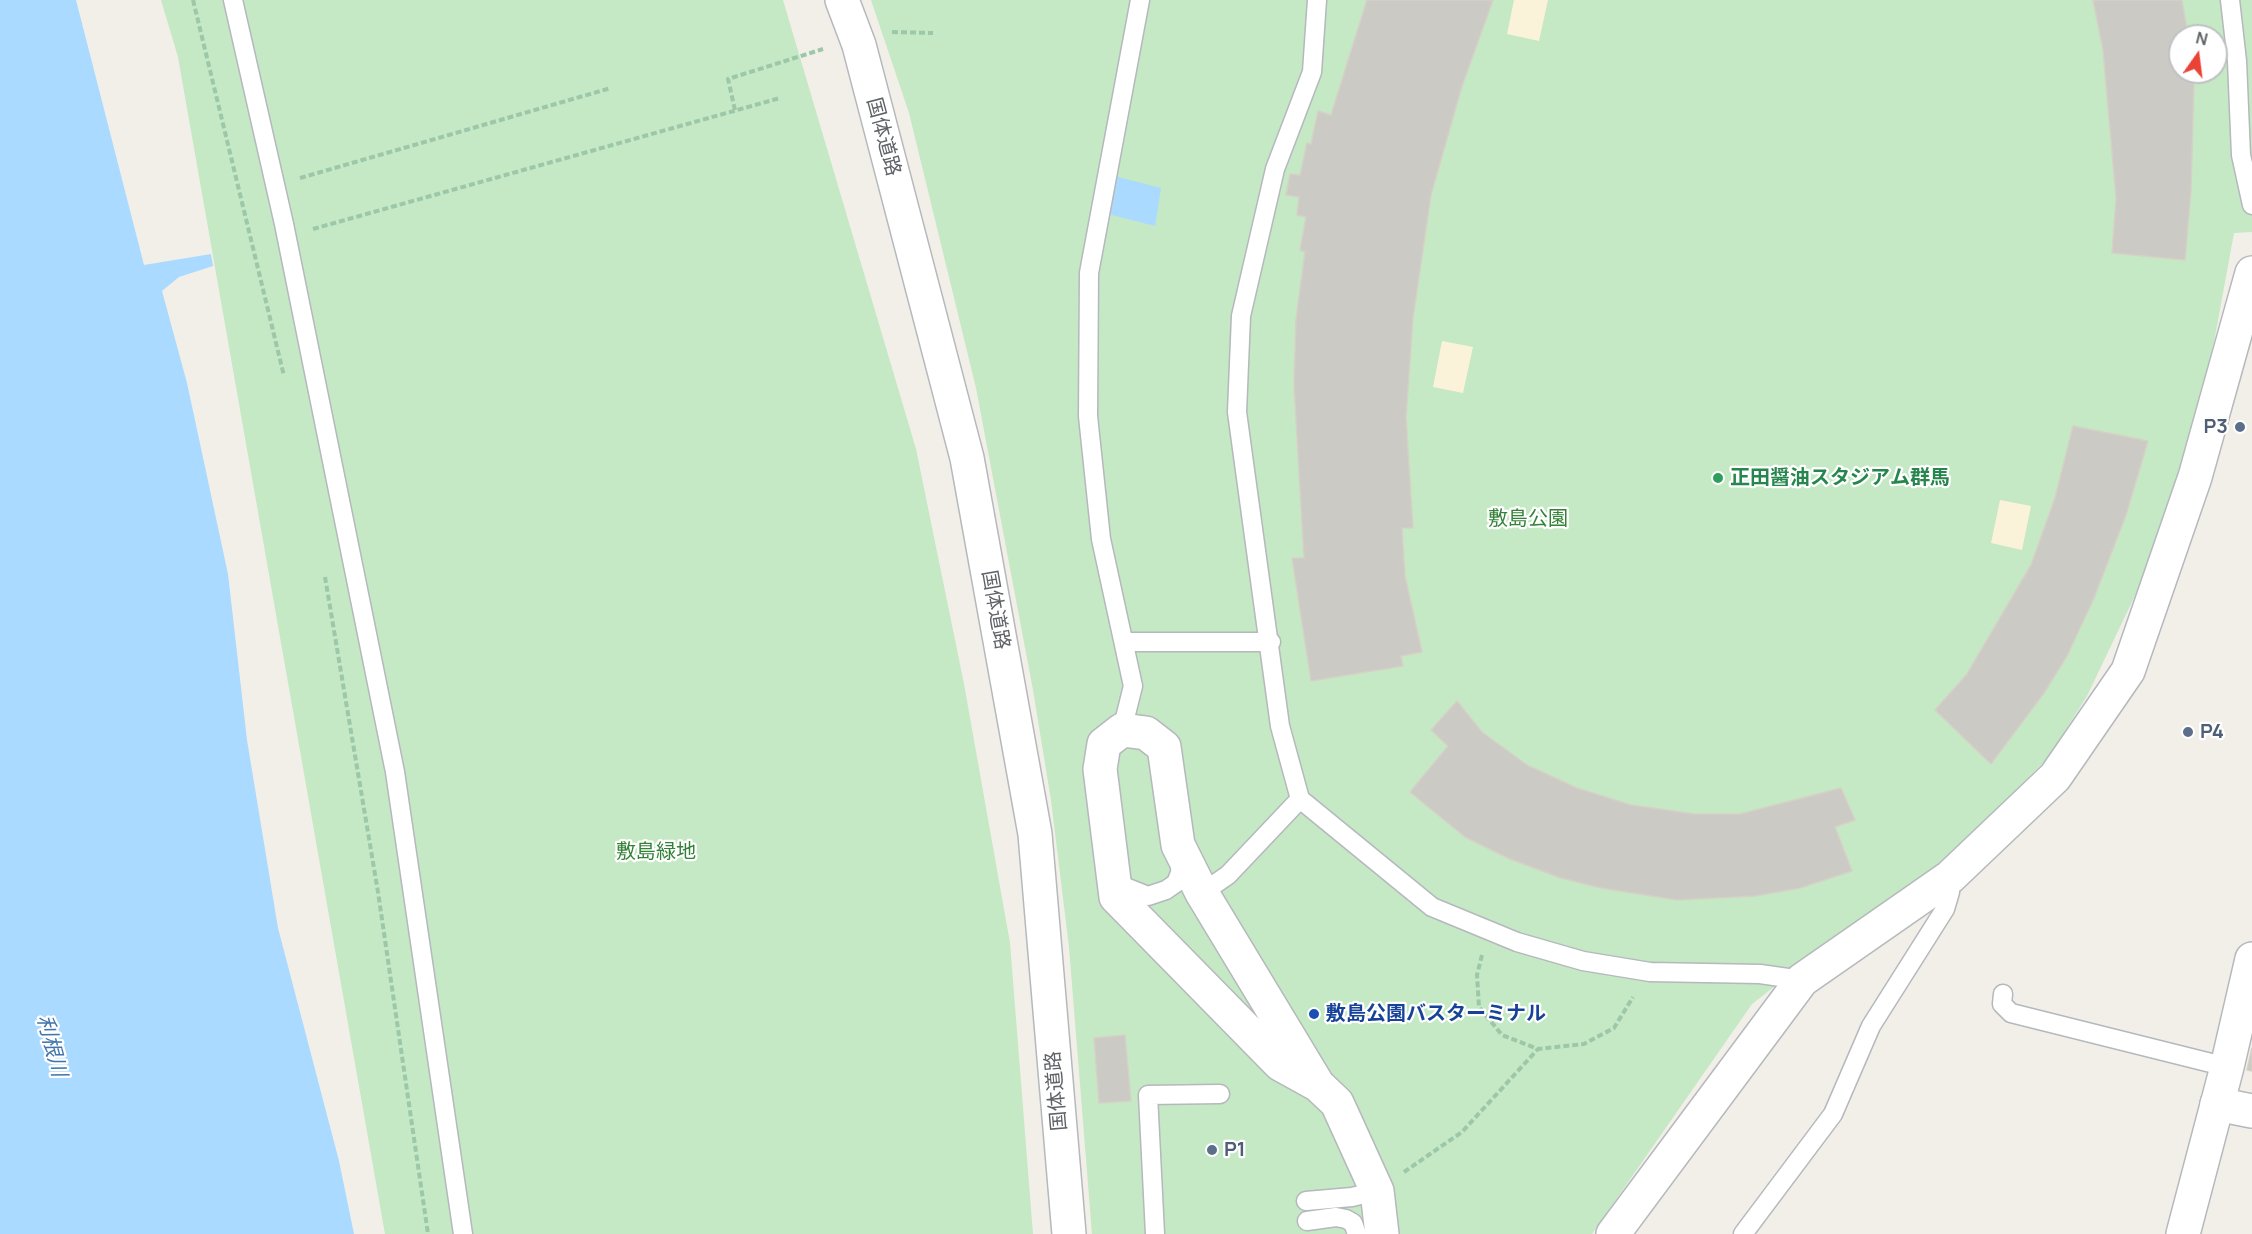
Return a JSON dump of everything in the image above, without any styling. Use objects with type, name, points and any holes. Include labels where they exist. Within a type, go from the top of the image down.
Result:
[{"type":"street","name":"国体道路","points":[[842,0],[859,45],[972,482],[1035,834],[1070,1234]]},
{"type":"street","points":[[1613,1234],[1802,980],[1950,877],[2055,777],[2128,671],[2195,477],[2252,273]]},
{"type":"street","points":[[1318,1085],[1202,893],[1178,845],[1164,747],[1146,733],[1122,730],[1104,744],[1100,769],[1116,897],[1280,1064],[1318,1085],[1337,1103],[1377,1191],[1382,1234]]},
{"type":"street","points":[[2183,1234],[2227,1067],[2252,959]]},
{"type":"street","points":[[2217,1104],[2252,1111]]},
{"type":"lane","points":[[233,0],[286,237],[395,772],[463,1234]]},
{"type":"lane","points":[[1122,730],[1133,686],[1101,539],[1088,416],[1089,273],[1140,0]]},
{"type":"lane","points":[[1317,0],[1312,72],[1275,169],[1241,316],[1237,412],[1257,568],[1271,642],[1280,726],[1300,799],[1432,908],[1517,942],[1583,961],[1650,972],[1760,974],[1802,980]]},
{"type":"lane","points":[[2230,0],[2238,73],[2241,155],[2252,205]]},
{"type":"lane","points":[[1124,642],[1271,642]]},
{"type":"lane","points":[[1202,893],[1228,875],[1300,799]]},
{"type":"lane","points":[[1116,897],[1123,886],[1148,896],[1156,895],[1176,883],[1182,863],[1178,845]]},
{"type":"lane","points":[[1743,1234],[1833,1114],[1871,1026],[1945,909],[1950,892],[1950,877]]},
{"type":"lane","points":[[2003,994],[2002,1004],[2011,1013],[2227,1067]]},
{"type":"lane","points":[[1155,1234],[1148,1095],[1221,1094]]},
{"type":"lane","points":[[1306,1201],[1352,1197],[1377,1191]]},
{"type":"lane","points":[[1307,1221],[1336,1217],[1346,1219],[1353,1223],[1357,1234]]},
{"type":"path","points":[[194,0],[285,379]]},
{"type":"path","points":[[885,31],[933,33]]},
{"type":"path","points":[[735,110],[728,79],[830,47]]},
{"type":"path","points":[[275,185],[611,88]]},
{"type":"path","points":[[286,237],[780,98]]},
{"type":"path","points":[[324,570],[378,892],[428,1234]]},
{"type":"path","points":[[1489,931],[1477,975],[1479,1007],[1502,1035],[1538,1050],[1584,1044],[1614,1028],[1650,972]]},
{"type":"path","points":[[1377,1191],[1462,1132],[1538,1050]]},
{"type":"green space","name":"敷島緑地","points":[[161,0],[783,0],[916,449],[964,684],[1010,943],[1033,1234],[385,1234],[178,57]]},
{"type":"green space","name":"敷島公園","points":[[871,0],[2252,0],[2252,232],[2234,233],[2214,342],[2179,484],[2151,562],[2087,696],[2048,758],[1986,820],[1925,876],[1871,911],[1752,1004],[1592,1234],[1092,1234],[1069,947],[1051,800],[1033,690],[976,388],[909,113]]},
{"type":"sand","points":[[1514,0],[1548,0],[1539,41],[1507,34]]},
{"type":"sand","points":[[1442,341],[1473,347],[1463,393],[1433,387]]},
{"type":"sand","points":[[2000,500],[2031,506],[2022,550],[1991,543]]},
{"type":"water","name":"利根川","points":[[0,0],[76,0],[144,265],[211,254],[213,266],[179,277],[162,291],[187,383],[228,574],[247,740],[278,928],[339,1161],[354,1234],[0,1234]]},
{"type":"water","points":[[1114,176],[1161,188],[1155,226],[1108,214]]},
{"type":"building","points":[[1367,0],[1493,0],[1462,86],[1431,195],[1413,318],[1406,417],[1413,528],[1402,528],[1405,576],[1422,652],[1401,656],[1403,666],[1311,681],[1292,558],[1304,558],[1294,385],[1296,319],[1305,252],[1300,250],[1306,217],[1297,215],[1299,197],[1286,195],[1290,174],[1300,175],[1307,143],[1311,144],[1318,111],[1331,115]]},
{"type":"building","points":[[2093,0],[2182,0],[2186,24],[2168,24],[2168,84],[2194,84],[2191,191],[2185,260],[2112,253],[2116,198],[2103,50]]},
{"type":"building","points":[[2073,426],[2148,441],[2126,515],[2094,598],[2067,656],[2044,693],[1991,764],[1935,710],[1967,674],[2031,565],[2055,498]]},
{"type":"building","points":[[1457,701],[1482,732],[1527,765],[1577,788],[1631,805],[1695,814],[1740,814],[1841,788],[1855,820],[1835,827],[1852,871],[1800,888],[1755,896],[1677,900],[1601,888],[1561,878],[1510,859],[1465,837],[1410,792],[1448,746],[1431,730]]},
{"type":"building","points":[[1125,1035],[1131,1101],[1099,1103],[1094,1038]]},
{"type":"building","points":[[2252,1048],[2252,1071],[2247,1070]]},
{"type":"place","name":"P3","points":[[2240,427]]},
{"type":"place","name":"正田醤油スタジアム群馬","points":[[1718,478]]},
{"type":"place","name":"P4","points":[[2188,732]]},
{"type":"place","name":"敷島公園バスターミナル","points":[[1314,1014]]},
{"type":"place","name":"P1","points":[[1212,1150]]}]
